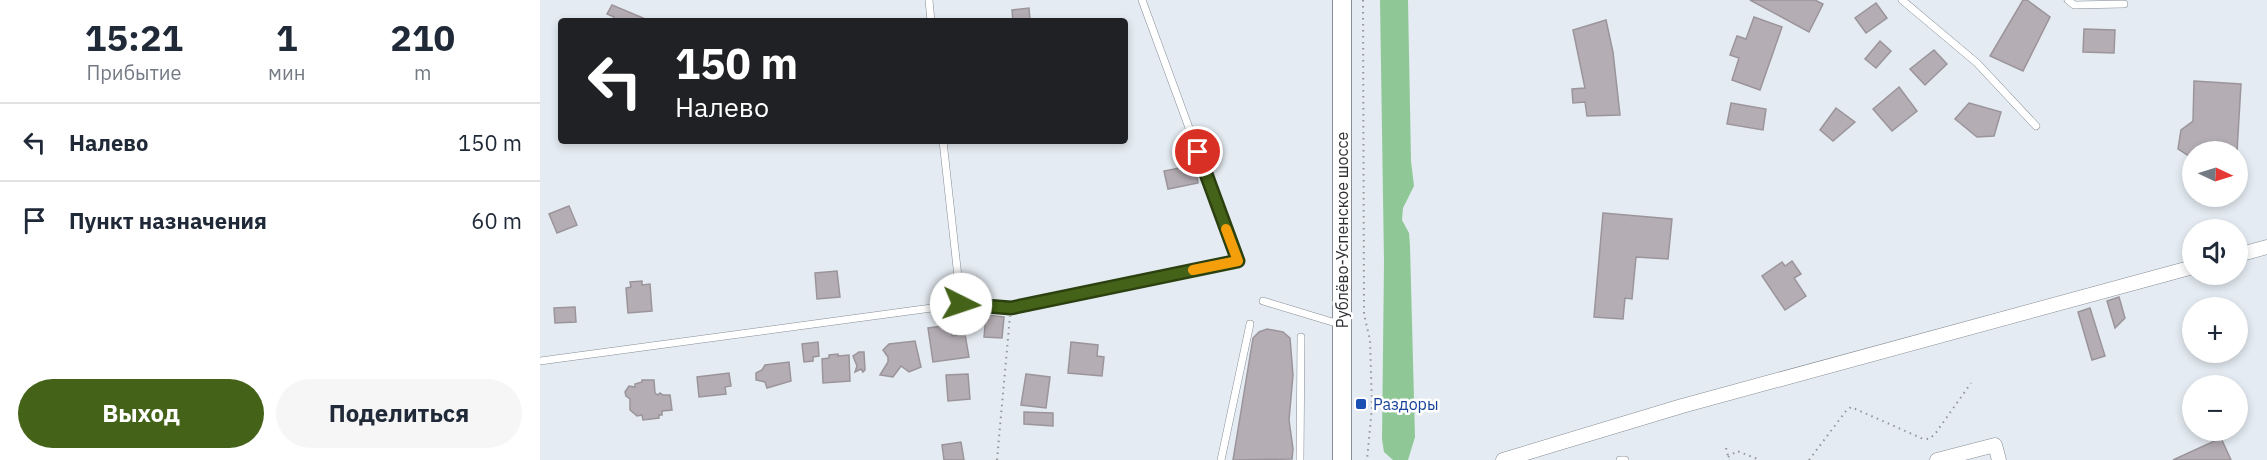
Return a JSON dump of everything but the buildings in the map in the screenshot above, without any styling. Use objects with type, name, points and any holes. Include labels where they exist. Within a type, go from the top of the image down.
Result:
[{"type":"main road","name":"Рублёво-Успенское шоссе","points":[[1342,0],[1342,460]]},
{"type":"street","points":[[2248,252],[2267,246]]},
{"type":"street","points":[[1503,460],[1682,406],[1873,356],[2182,270]]},
{"type":"street","points":[[1937,460],[1995,445],[1999,460]]},
{"type":"lane","points":[[928,0],[931,18]]},
{"type":"lane","points":[[540,361],[961,304],[1011,308],[1238,261],[1142,0]]},
{"type":"lane","points":[[1902,0],[1977,63],[2036,126]]},
{"type":"lane","points":[[2068,0],[2074,5],[2124,4]]},
{"type":"lane","points":[[944,144],[961,304]]},
{"type":"lane","points":[[1263,302],[1342,325]]},
{"type":"lane","points":[[1221,460],[1250,324]]},
{"type":"lane","points":[[1300,460],[1301,337]]},
{"type":"lane","points":[[1620,460],[1625,460]]},
{"type":"path","points":[[1363,0],[1364,314],[1370,340],[1372,407],[1367,460]]},
{"type":"path","points":[[997,460],[1011,308]]},
{"type":"path","points":[[1809,460],[1851,407],[1921,438],[1929,439],[1935,434],[1971,383]]},
{"type":"path","points":[[1726,448],[1729,458],[1737,451],[1760,460]]},
{"type":"green space","points":[[1380,0],[1408,0],[1411,161],[1414,186],[1403,208],[1402,220],[1409,233],[1410,246],[1415,437],[1408,460],[1393,460],[1384,452],[1382,439],[1384,262]]},
{"type":"slow traffic","points":[[1193,270],[1238,261],[1226,229]]},
{"type":"place","name":"Раздоры","points":[[1361,404]]},
{"type":"route","points":[[961,304],[1011,308],[1238,261],[1198,152]]}]
